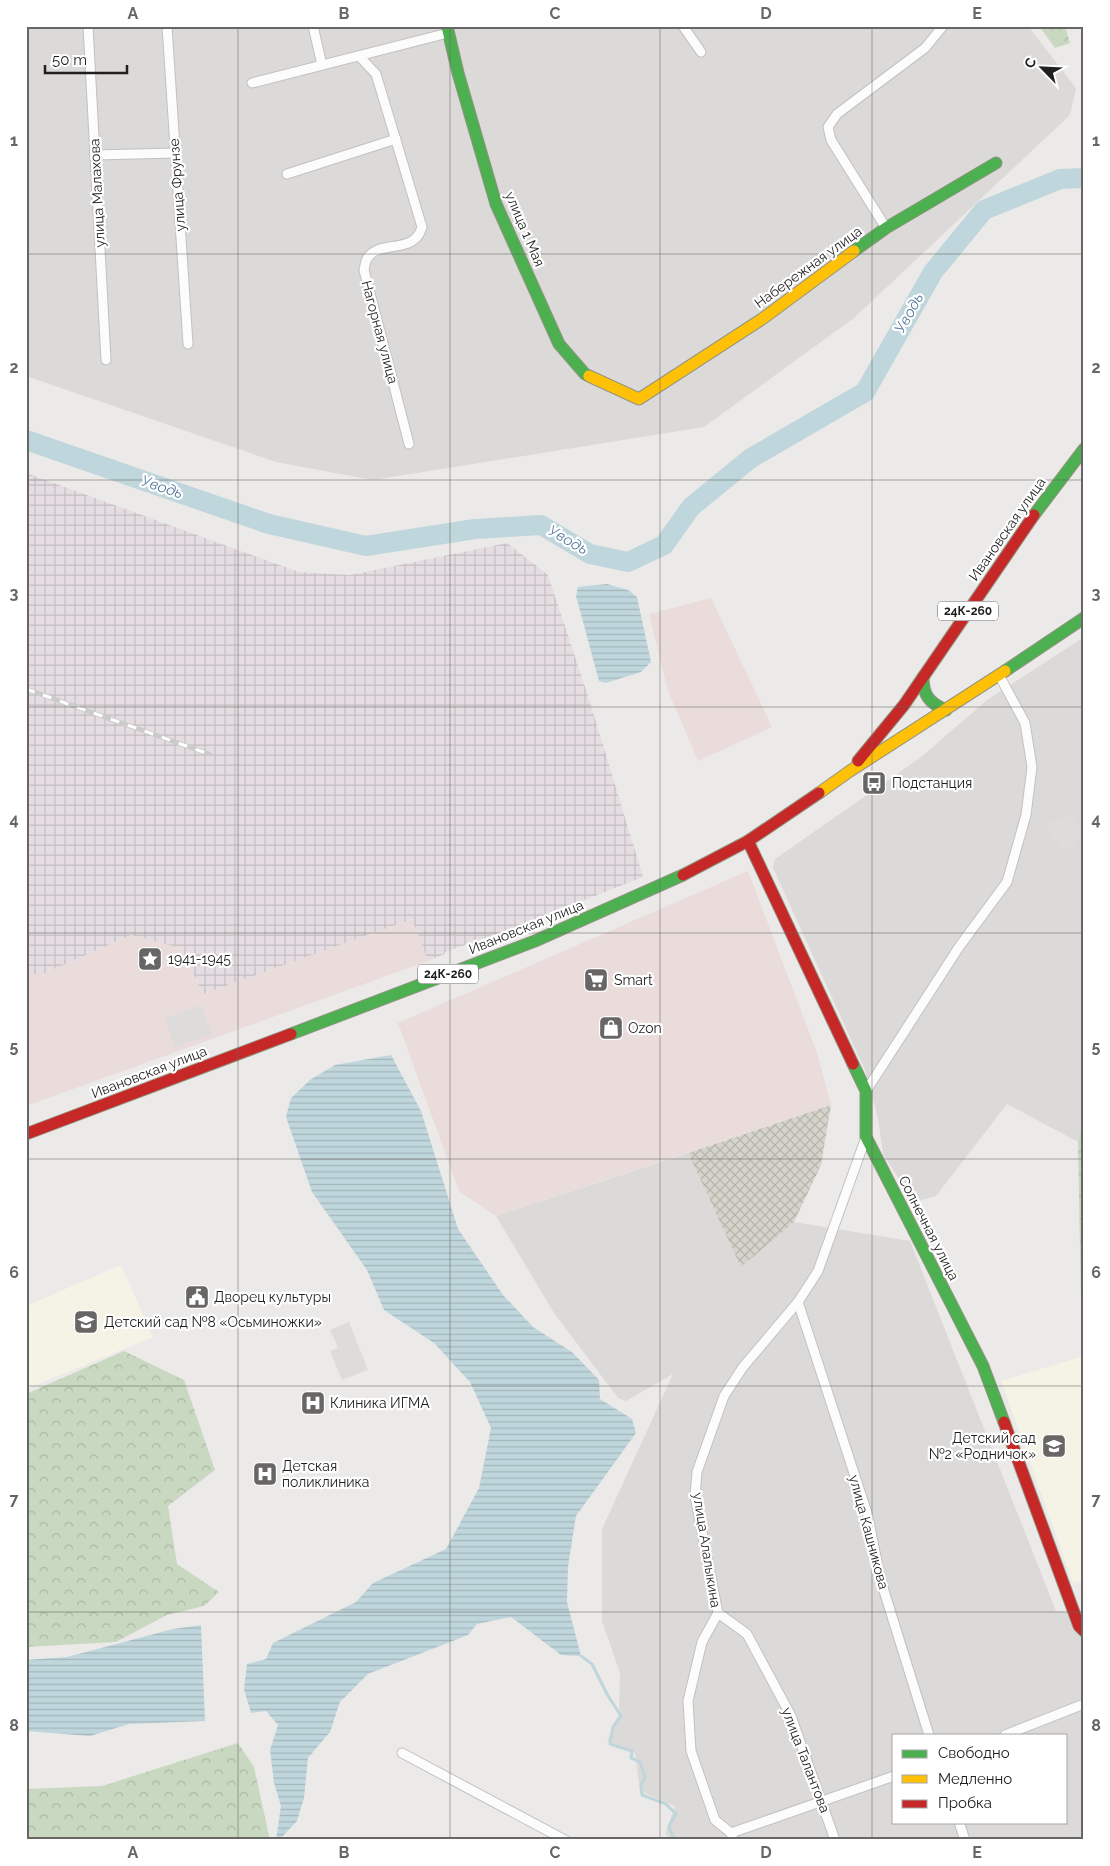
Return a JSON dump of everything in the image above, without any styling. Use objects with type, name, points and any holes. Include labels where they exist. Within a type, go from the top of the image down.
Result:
[{"type":"street","name":"улица Малахова","points":[[88,26],[106,360]]},
{"type":"street","name":"улица Фрунзе","points":[[167,26],[188,344]]},
{"type":"street","points":[[313,26],[322,65]]},
{"type":"street","points":[[684,26],[701,52]]},
{"type":"street","points":[[886,228],[830,140],[828,127],[837,114],[925,48],[943,26]]},
{"type":"street","points":[[252,83],[358,56],[447,30]]},
{"type":"street","name":"улица 1 Мая","points":[[447,30],[496,204],[559,344],[585,374],[639,399]]},
{"type":"street","name":"Нагорная улица","points":[[358,56],[376,74],[422,227],[419,236],[413,242],[377,250],[367,258],[364,270],[409,444]]},
{"type":"street","points":[[287,174],[396,140]]},
{"type":"street","points":[[95,155],[175,153]]},
{"type":"street","name":"Набережная улица","points":[[639,399],[762,319],[886,228],[996,163]]},
{"type":"street","name":"Ивановская улица","points":[[850,772],[904,705],[1020,534],[1084,449]]},
{"type":"street","name":"Ивановская улица","points":[[26,1134],[535,941],[680,877],[748,841],[1084,618]]},
{"type":"street","points":[[866,1091],[960,947],[1007,882],[1026,815],[1032,767],[1025,723],[999,675]]},
{"type":"street","points":[[923,677],[923,690],[929,702],[946,710]]},
{"type":"street","name":"Солнечная улица","points":[[748,841],[866,1091],[866,1137],[983,1366],[1079,1626],[1084,1631]]},
{"type":"street","name":"улица Алалыкина","points":[[732,1836],[715,1820],[691,1751],[688,1701],[702,1642],[718,1613],[695,1496],[697,1472],[724,1396],[744,1367],[798,1302],[818,1272],[866,1137]]},
{"type":"street","name":"улица Кашникова","points":[[798,1302],[868,1516],[880,1578],[929,1734]]},
{"type":"street","name":"улица Талантова","points":[[718,1613],[747,1634],[791,1716],[823,1801],[835,1840]]},
{"type":"street","points":[[1008,1734],[1084,1704]]},
{"type":"street","points":[[402,1753],[565,1840]]},
{"type":"street","points":[[732,1836],[892,1777]]},
{"type":"street","points":[[960,1824],[965,1840]]},
{"type":"shaded area","points":[[26,26],[1028,26],[1076,88],[1070,115],[854,318],[704,427],[373,480],[276,462],[26,376]]},
{"type":"shaded area","points":[[26,473],[299,572],[350,575],[507,543],[548,575],[590,702],[643,877],[526,923],[445,952],[445,954],[428,961],[412,919],[203,994],[181,948],[131,935],[43,974],[26,974]]},
{"type":"shaded area","points":[[711,598],[772,727],[698,761],[668,691],[649,614]]},
{"type":"shaded area","points":[[1084,637],[1084,1117],[1078,1142],[1007,1104],[936,1196],[914,1202],[883,1154],[878,1118],[865,1070],[773,868],[775,859],[920,758],[987,700]]},
{"type":"shaded area","points":[[1068,812],[1084,830],[1084,835],[1066,852],[1044,828],[1054,819],[1057,822]]},
{"type":"shaded area","points":[[748,871],[817,1053],[831,1105],[496,1216],[459,1191],[398,1023]]},
{"type":"shaded area","points":[[412,919],[428,961],[26,1106],[26,974],[43,974],[131,935],[181,948],[203,994]]},
{"type":"shaded area","points":[[201,1005],[212,1034],[175,1047],[165,1018]]},
{"type":"shaded area","points":[[831,1105],[821,1165],[794,1222],[741,1267],[688,1153]]},
{"type":"shaded area","points":[[688,1153],[741,1266],[794,1222],[910,1241],[1056,1611],[1084,1614],[1084,1840],[672,1840],[665,1834],[675,1806],[640,1791],[635,1753],[607,1741],[619,1714],[620,1673],[602,1621],[602,1529],[673,1374],[626,1401],[618,1398],[554,1313],[496,1216]]},
{"type":"shaded area","name":"Детский сад №8 «Осьминожки»","points":[[121,1265],[153,1337],[26,1389],[26,1306]]},
{"type":"shaded area","points":[[349,1322],[368,1370],[342,1380],[330,1351],[338,1348],[330,1330]]},
{"type":"shaded area","name":"Детский сад №2 «Родничок»","points":[[1084,1356],[1084,1580],[1073,1583],[1001,1381]]},
{"type":"green space","points":[[1039,26],[1065,26],[1070,43],[1055,48]]},
{"type":"green space","points":[[1084,1117],[1084,1301],[1081,1301],[1078,1142]]},
{"type":"green space","points":[[124,1351],[184,1380],[215,1470],[168,1506],[177,1564],[219,1592],[204,1606],[167,1615],[116,1642],[26,1647],[26,1394]]},
{"type":"green space","points":[[238,1743],[254,1767],[270,1840],[26,1840],[26,1789],[102,1786]]},
{"type":"water","points":[[607,584],[628,590],[637,597],[651,662],[641,672],[606,683],[599,681],[576,596],[578,587]]},
{"type":"water","points":[[391,1055],[421,1111],[458,1229],[503,1295],[533,1327],[572,1352],[599,1380],[600,1399],[632,1419],[636,1433],[576,1516],[568,1567],[567,1602],[581,1656],[561,1655],[511,1617],[477,1624],[468,1635],[368,1674],[340,1702],[330,1732],[308,1758],[304,1798],[297,1821],[279,1840],[276,1840],[281,1806],[274,1783],[270,1750],[278,1725],[266,1711],[251,1713],[244,1689],[247,1664],[266,1659],[273,1643],[356,1602],[373,1583],[446,1549],[479,1488],[491,1428],[470,1382],[434,1343],[384,1310],[367,1270],[312,1192],[286,1117],[291,1098],[310,1080],[335,1065]]},
{"type":"water","points":[[201,1625],[205,1721],[129,1724],[90,1736],[26,1731],[26,1660],[67,1657],[173,1629]]},
{"type":"waterway","name":"Уводь","points":[[26,440],[269,524],[366,546],[475,529],[541,525],[590,554],[628,562],[664,545],[691,507],[751,458],[865,392],[933,272],[984,210],[1060,179],[1084,178]]},
{"type":"waterway","points":[[581,1656],[592,1664],[607,1694],[621,1716],[613,1727],[610,1744],[632,1751],[631,1758],[640,1762],[645,1777],[641,1786],[642,1795],[666,1804],[676,1814],[669,1826],[674,1840]]},
{"type":"railway","points":[[26,689],[209,754]]},
{"type":"traffic: fast","points":[[447,26],[458,73],[496,204],[559,344],[585,374],[589,376]]},
{"type":"traffic: fast","points":[[854,251],[886,228],[996,163]]},
{"type":"traffic: fast","points":[[1034,515],[1084,449]]},
{"type":"traffic: fast","points":[[1005,671],[1084,618]]},
{"type":"traffic: fast","points":[[923,677],[924,689],[928,698],[946,710]]},
{"type":"traffic: fast","points":[[291,1034],[535,941],[683,875]]},
{"type":"traffic: fast","points":[[853,1064],[866,1091],[866,1137],[983,1366],[1004,1422]]},
{"type":"traffic: slow","points":[[589,376],[639,399],[762,319],[854,251]]},
{"type":"traffic: slow","points":[[819,793],[1005,671]]},
{"type":"traffic: jam","points":[[858,761],[904,705],[1034,515]]},
{"type":"traffic: jam","points":[[683,875],[748,841],[819,793]]},
{"type":"traffic: jam","points":[[748,841],[853,1064]]},
{"type":"traffic: jam","points":[[26,1134],[291,1034]]},
{"type":"traffic: jam","points":[[1004,1422],[1079,1626],[1084,1631]]},
{"type":"place","name":"Подстанция","points":[[874,783]]},
{"type":"place","name":"1941-1945","points":[[150,959]]},
{"type":"place","name":"Smart","points":[[596,980]]},
{"type":"place","name":"Ozon","points":[[611,1028]]},
{"type":"place","name":"Дворец культуры","points":[[197,1297]]},
{"type":"place","name":"Детский сад №8 «Осьминожки»","points":[[86,1322]]},
{"type":"place","name":"Клиника ИГМА","points":[[313,1403]]},
{"type":"place","name":"Детский сад №2 «Родничок»","points":[[1054,1446]]},
{"type":"place","name":"Детская поликлиника","points":[[265,1474]]}]
